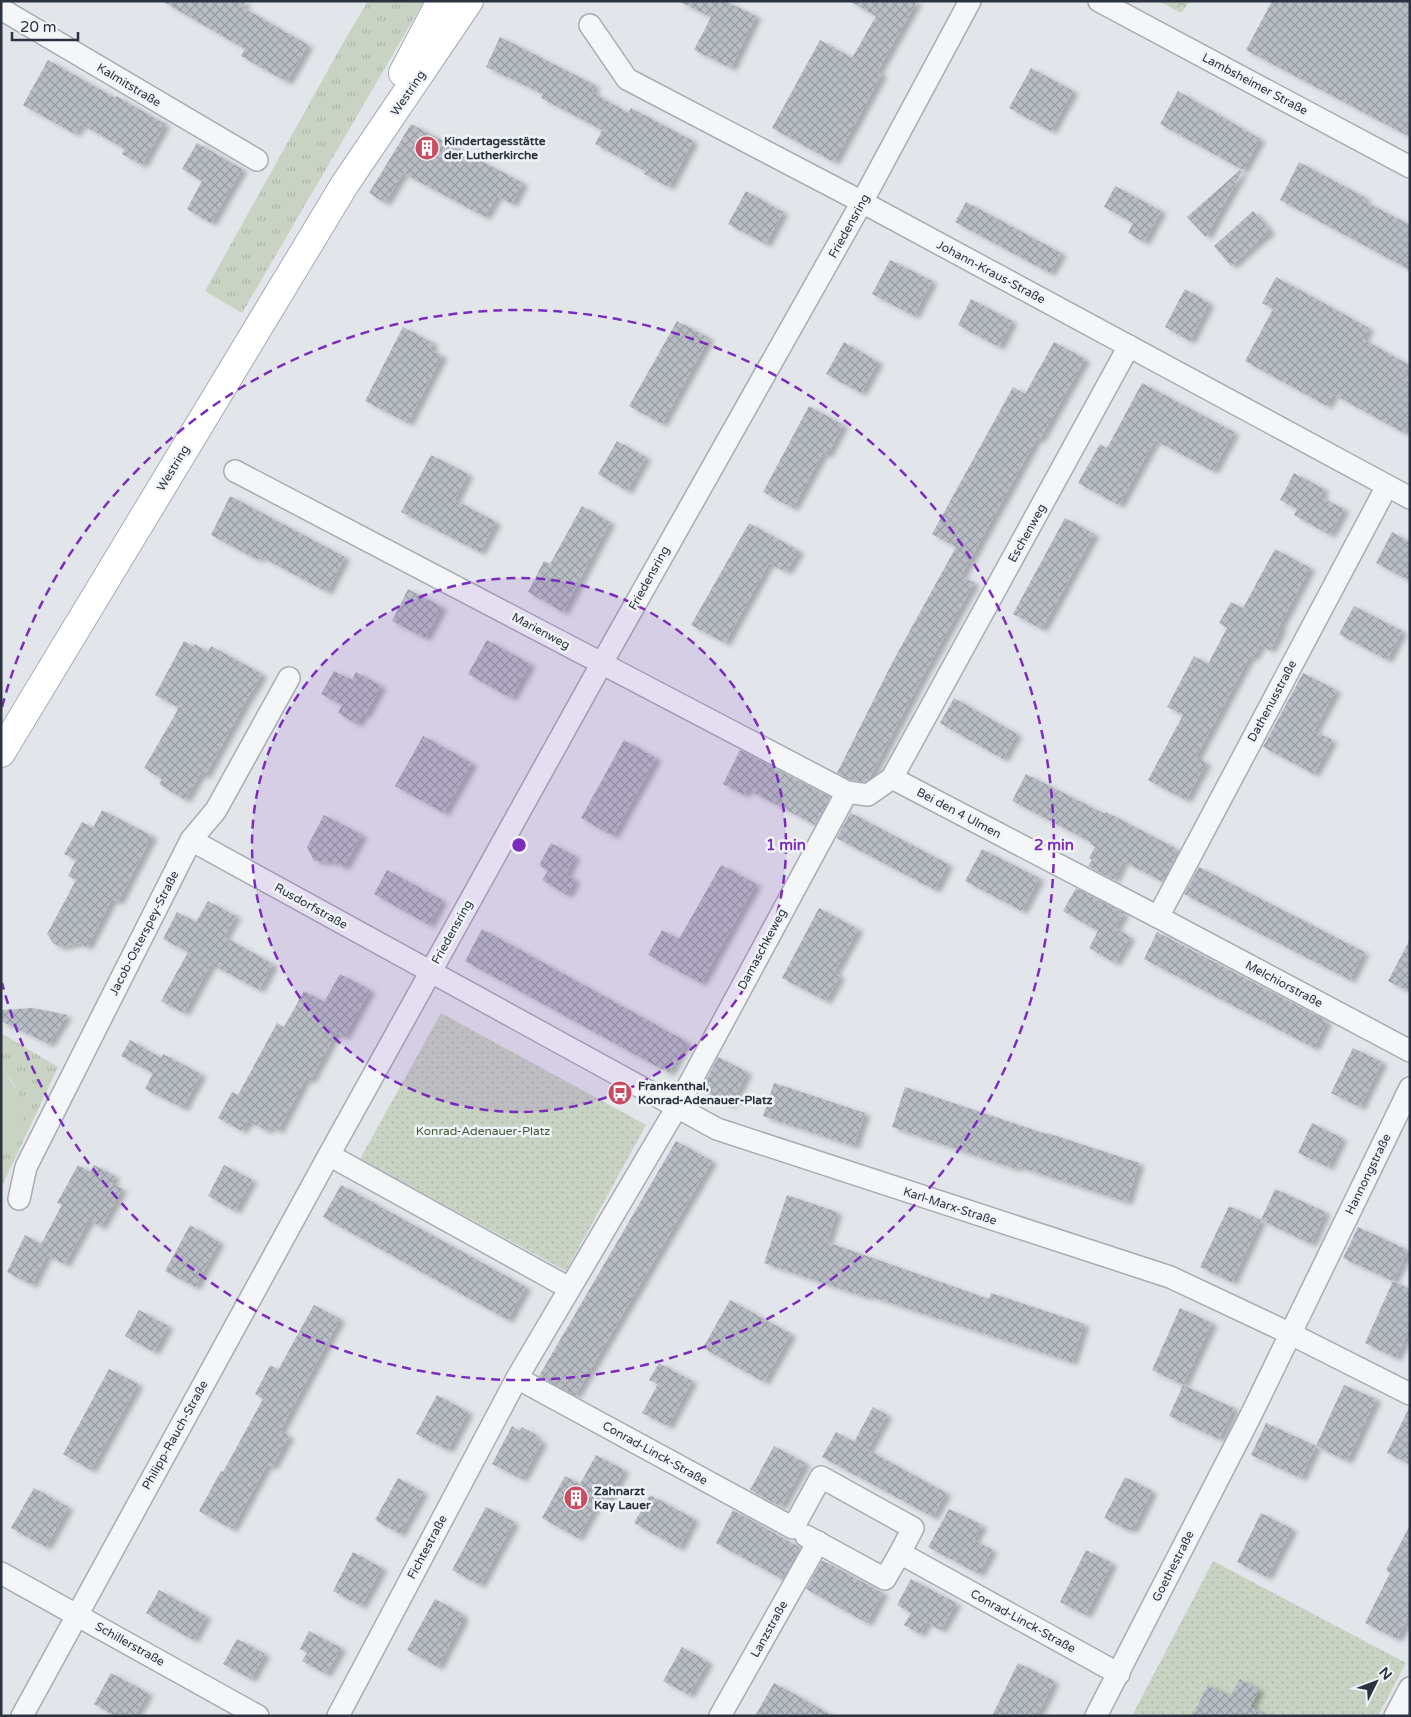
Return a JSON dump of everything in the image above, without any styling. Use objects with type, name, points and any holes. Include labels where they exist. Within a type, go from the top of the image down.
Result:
[{"type":"main road","name":"Westring","points":[[346,184],[441,1]]},
{"type":"main road","name":"Westring","points":[[1,753],[346,184],[469,1]]},
{"type":"street","name":"Friedensring","points":[[328,1155],[602,662],[862,202],[970,1]]},
{"type":"street","name":"Lambsheimer Straße","points":[[1100,1],[1410,167]]},
{"type":"street","name":"Kalmitstraße","points":[[4,7],[257,160]]},
{"type":"street","name":"Johann-Kraus-Straße","points":[[590,25],[627,79],[862,202],[1410,498]]},
{"type":"street","name":"Eschenweg","points":[[892,778],[1129,346]]},
{"type":"street","name":"Marienweg","points":[[235,471],[848,792]]},
{"type":"street","name":"Dathenusstraße","points":[[1158,917],[1387,486]]},
{"type":"street","name":"Jacob-Osterspey-Straße","points":[[19,1200],[26,1167],[191,840],[216,810],[289,678]]},
{"type":"street","name":"Bei den 4 Ulmen","points":[[892,778],[1158,917]]},
{"type":"street","points":[[848,792],[868,795],[892,778]]},
{"type":"street","name":"Damaschkeweg","points":[[677,1107],[848,792]]},
{"type":"street","name":"Rusdorfstraße","points":[[191,840],[430,971]]},
{"type":"street","name":"Melchiorstraße","points":[[1158,917],[1410,1051]]},
{"type":"street","points":[[430,971],[677,1107],[517,1378]]},
{"type":"street","name":"Hannongstraße","points":[[1290,1333],[1410,1088]]},
{"type":"street","name":"Karl-Marx-Straße","points":[[677,1107],[717,1129],[1170,1277],[1290,1333],[1410,1394]]},
{"type":"street","points":[[328,1155],[569,1288]]},
{"type":"street","name":"Philipp-Rauch-Straße","points":[[22,1716],[328,1155]]},
{"type":"street","name":"Goethestraße","points":[[1096,1716],[1250,1417],[1290,1333]]},
{"type":"street","name":"Conrad-Linck-Straße","points":[[517,1378],[886,1579],[913,1528],[821,1478],[793,1528]]},
{"type":"street","name":"Fichtestraße","points":[[338,1716],[517,1378]]},
{"type":"street","name":"Lanzstraße","points":[[720,1716],[818,1542]]},
{"type":"street","name":"Conrad-Linck-Straße","points":[[900,1553],[1119,1674]]},
{"type":"street","name":"Schillerstraße","points":[[1,1573],[258,1716]]},
{"type":"street","points":[[1395,1716],[1410,1688]]},
{"type":"green space","points":[[368,1],[424,1],[242,313],[205,291]]},
{"type":"green space","points":[[1159,1],[1190,1],[1181,13]]},
{"type":"green space","name":"Konrad-Adenauer-Platz","points":[[441,1013],[646,1125],[566,1271],[360,1159]]},
{"type":"green space","points":[[1,1033],[58,1067],[1,1188],[1,1155],[22,1121],[18,1094],[13,1083],[1,1067]]},
{"type":"green space","points":[[1,1067],[17,1092],[23,1114],[22,1121],[1,1155]]},
{"type":"green space","points":[[1213,1561],[1406,1663],[1378,1716],[1132,1716]]},
{"type":"building","points":[[162,1],[246,1],[242,7],[308,45],[287,82],[241,56],[245,49]]},
{"type":"building","points":[[678,1],[725,1],[756,16],[731,68],[694,50],[711,17]]},
{"type":"building","points":[[849,1],[917,1],[877,72],[882,74],[834,162],[772,128],[820,40],[852,58],[876,16]]},
{"type":"building","points":[[1272,1],[1410,1],[1410,137],[1246,50]]},
{"type":"building","points":[[500,37],[595,85],[592,92],[628,113],[631,108],[693,141],[669,187],[644,174],[645,171],[595,144],[602,130],[541,98],[543,94],[486,67]]},
{"type":"building","points":[[48,60],[165,124],[142,165],[122,154],[125,149],[81,124],[75,134],[23,105]]},
{"type":"building","points":[[1031,68],[1073,91],[1051,131],[1009,108]]},
{"type":"building","points":[[1178,91],[1260,139],[1243,170],[1160,124]]},
{"type":"building","name":"Kindertagesstätte der Lutherkirche","points":[[411,124],[523,183],[512,204],[497,196],[485,217],[403,173],[385,203],[369,193]]},
{"type":"building","points":[[197,143],[242,169],[211,223],[187,209],[202,181],[182,169]]},
{"type":"building","points":[[1299,162],[1366,198],[1364,201],[1410,225],[1410,270],[1280,200]]},
{"type":"building","points":[[1240,170],[1242,172],[1206,237],[1187,217]]},
{"type":"building","points":[[1115,186],[1161,211],[1144,242],[1128,233],[1133,223],[1104,207]]},
{"type":"building","points":[[746,191],[783,212],[766,244],[728,224]]},
{"type":"building","points":[[966,202],[1061,253],[1050,273],[955,222]]},
{"type":"building","points":[[1253,211],[1270,231],[1231,266],[1214,246]]},
{"type":"building","points":[[890,260],[932,281],[914,316],[872,294]]},
{"type":"building","points":[[1276,277],[1369,328],[1363,339],[1409,365],[1402,377],[1410,381],[1410,422],[1404,433],[1333,394],[1327,406],[1245,361],[1273,309],[1262,303]]},
{"type":"building","points":[[1185,289],[1209,303],[1190,341],[1165,327]]},
{"type":"building","points":[[971,299],[1012,321],[999,347],[958,325]]},
{"type":"building","points":[[677,321],[709,338],[662,424],[629,406]]},
{"type":"building","points":[[403,327],[433,343],[430,349],[442,356],[408,423],[365,401]]},
{"type":"building","points":[[844,342],[878,362],[861,393],[826,374]]},
{"type":"building","points":[[1054,342],[1085,359],[1040,439],[1037,438],[961,576],[974,583],[869,779],[865,782],[851,780],[837,773],[892,663],[956,547],[932,534],[1013,387],[1025,394]]},
{"type":"building","points":[[1142,383],[1234,432],[1213,471],[1155,440],[1119,505],[1078,483],[1100,444],[1107,448]]},
{"type":"building","points":[[809,406],[843,425],[827,455],[823,453],[793,508],[763,492]]},
{"type":"building","points":[[617,441],[646,457],[627,491],[598,474]]},
{"type":"building","points":[[431,455],[468,474],[455,500],[496,522],[480,552],[401,512]]},
{"type":"building","points":[[1294,473],[1324,489],[1320,497],[1344,509],[1330,535],[1294,515],[1297,509],[1280,500]]},
{"type":"building","points":[[230,496],[345,557],[327,592],[260,556],[258,560],[211,535]]},
{"type":"building","points":[[582,506],[610,522],[563,612],[528,592],[544,561],[550,564]]},
{"type":"building","points":[[1065,518],[1094,534],[1042,629],[1013,614]]},
{"type":"building","points":[[749,523],[799,551],[786,572],[769,563],[725,643],[691,625]]},
{"type":"building","points":[[1392,532],[1410,542],[1410,581],[1376,563]]},
{"type":"building","points":[[1275,549],[1310,568],[1279,627],[1281,629],[1270,650],[1260,645],[1253,658],[1250,656],[1196,757],[1206,763],[1186,800],[1148,780],[1183,715],[1167,707],[1194,656],[1208,664],[1227,628],[1219,623],[1231,602],[1243,608]]},
{"type":"building","points":[[408,589],[442,607],[425,638],[392,621]]},
{"type":"building","points":[[1354,606],[1402,631],[1387,660],[1339,634]]},
{"type":"building","points":[[487,640],[530,664],[511,698],[468,674]]},
{"type":"building","points":[[184,641],[194,647],[195,644],[208,652],[211,646],[262,674],[205,776],[201,773],[185,800],[159,784],[162,779],[144,768],[178,707],[155,695]]},
{"type":"building","points":[[334,671],[352,680],[356,672],[381,686],[365,715],[363,714],[357,724],[338,713],[342,705],[321,694]]},
{"type":"building","points":[[1303,673],[1336,690],[1314,731],[1332,740],[1314,774],[1263,747]]},
{"type":"building","points":[[954,698],[1017,734],[1003,759],[940,723]]},
{"type":"building","points":[[423,736],[472,763],[444,813],[395,786]]},
{"type":"building","points":[[624,740],[656,758],[613,836],[581,818]]},
{"type":"building","points":[[740,750],[830,797],[815,825],[747,789],[744,795],[723,784]]},
{"type":"building","points":[[1026,774],[1105,814],[1106,812],[1177,849],[1174,854],[1176,856],[1163,882],[1123,861],[1114,880],[1088,866],[1092,860],[1089,858],[1095,847],[1090,844],[1091,842],[1012,801]]},
{"type":"building","points":[[854,806],[851,813],[948,864],[935,890],[838,839],[837,837]]},
{"type":"building","points":[[102,810],[152,836],[118,902],[112,899],[87,947],[79,943],[60,947],[53,943],[47,934],[76,880],[68,876],[76,860],[64,854],[82,822],[93,828]]},
{"type":"building","points":[[324,815],[362,835],[344,867],[334,862],[314,861],[307,847]]},
{"type":"building","points":[[551,843],[575,856],[566,874],[575,880],[567,895],[542,880],[548,871],[539,865]]},
{"type":"building","points":[[982,849],[1039,878],[1022,911],[965,881]]},
{"type":"building","points":[[721,865],[756,884],[701,983],[648,955],[662,930],[679,939]]},
{"type":"building","points":[[1199,867],[1364,952],[1350,980],[1184,894]]},
{"type":"building","points":[[387,870],[442,900],[429,925],[374,894]]},
{"type":"building","points":[[1076,888],[1124,913],[1115,928],[1130,937],[1115,963],[1089,948],[1098,931],[1063,911]]},
{"type":"building","points":[[208,901],[236,916],[224,937],[273,964],[259,990],[211,964],[184,1013],[161,1001],[188,952],[163,939],[177,912],[196,922]]},
{"type":"building","points":[[819,908],[858,929],[834,973],[840,976],[826,1001],[782,978]]},
{"type":"building","points":[[482,929],[687,1042],[669,1073],[465,961]]},
{"type":"building","points":[[1157,932],[1327,1021],[1314,1048],[1144,959]]},
{"type":"building","points":[[1410,939],[1410,992],[1388,981]]},
{"type":"building","points":[[340,974],[370,990],[344,1037],[336,1033],[310,1081],[306,1078],[278,1131],[270,1126],[267,1131],[248,1121],[242,1131],[218,1118],[232,1092],[238,1095],[277,1023],[284,1027],[304,991],[324,1002]]},
{"type":"building","points":[[33,1008],[67,1015],[49,1044],[1,1021],[1,1010]]},
{"type":"building","points":[[130,1040],[161,1058],[163,1054],[201,1074],[183,1108],[145,1089],[153,1073],[121,1056]]},
{"type":"building","points":[[1353,1048],[1382,1062],[1360,1107],[1331,1093]]},
{"type":"building","points":[[718,1057],[747,1072],[731,1105],[701,1090]]},
{"type":"building","points":[[774,1083],[865,1113],[854,1146],[763,1116]]},
{"type":"building","points":[[905,1087],[1139,1163],[1127,1202],[1017,1166],[1016,1169],[892,1127]]},
{"type":"building","points":[[1312,1123],[1342,1138],[1328,1167],[1298,1153]]},
{"type":"building","points":[[676,1141],[712,1161],[575,1396],[539,1376]]},
{"type":"building","points":[[78,1165],[90,1172],[94,1165],[115,1176],[111,1183],[122,1189],[101,1227],[89,1220],[65,1264],[47,1255],[32,1285],[7,1272],[25,1235],[41,1244],[62,1205],[57,1203]]},
{"type":"building","points":[[224,1165],[252,1180],[235,1211],[208,1196]]},
{"type":"building","points":[[341,1185],[526,1287],[508,1320],[323,1217]]},
{"type":"building","points":[[1275,1189],[1325,1212],[1311,1244],[1261,1220]]},
{"type":"building","points":[[787,1195],[837,1212],[827,1242],[989,1299],[991,1293],[1084,1324],[1072,1362],[764,1263]]},
{"type":"building","points":[[1229,1206],[1261,1220],[1232,1282],[1200,1267]]},
{"type":"building","points":[[190,1225],[219,1242],[195,1287],[165,1271]]},
{"type":"building","points":[[1358,1227],[1408,1250],[1393,1281],[1343,1258]]},
{"type":"building","points":[[1393,1281],[1410,1289],[1410,1328],[1396,1358],[1365,1343]]},
{"type":"building","points":[[730,1300],[791,1334],[764,1382],[703,1348]]},
{"type":"building","points":[[314,1305],[340,1319],[280,1431],[289,1436],[272,1467],[267,1465],[232,1529],[199,1511],[263,1399],[255,1394],[270,1365],[278,1370]]},
{"type":"building","points":[[1180,1308],[1212,1323],[1183,1385],[1152,1370]]},
{"type":"building","points":[[139,1310],[168,1326],[154,1352],[125,1336]]},
{"type":"building","points":[[659,1363],[692,1381],[668,1426],[642,1413],[658,1384],[649,1380]]},
{"type":"building","points":[[109,1369],[138,1384],[91,1470],[63,1454]]},
{"type":"building","points":[[1183,1385],[1234,1408],[1219,1439],[1169,1416]]},
{"type":"building","points":[[1344,1385],[1376,1399],[1347,1461],[1316,1446]]},
{"type":"building","points":[[437,1395],[468,1412],[448,1450],[416,1434]]},
{"type":"building","points":[[1410,1406],[1410,1464],[1387,1453]]},
{"type":"building","points":[[873,1407],[887,1415],[868,1450],[946,1493],[933,1517],[822,1457],[836,1432],[854,1442]]},
{"type":"building","points":[[1266,1423],[1316,1446],[1301,1478],[1251,1455]]},
{"type":"building","points":[[512,1426],[520,1431],[522,1427],[536,1435],[535,1438],[542,1442],[522,1479],[492,1464]]},
{"type":"building","points":[[774,1446],[805,1463],[781,1507],[750,1490]]},
{"type":"building","name":"Zahnarzt Kay Lauer","points":[[596,1455],[624,1470],[608,1500],[601,1496],[578,1538],[542,1518],[565,1476],[580,1484]]},
{"type":"building","points":[[1125,1477],[1152,1491],[1133,1529],[1126,1529],[1104,1518]]},
{"type":"building","points":[[398,1478],[423,1492],[400,1534],[375,1520]]},
{"type":"building","points":[[34,1488],[68,1507],[46,1547],[11,1528]]},
{"type":"building","points":[[650,1495],[694,1519],[679,1548],[634,1523]]},
{"type":"building","points":[[486,1507],[514,1522],[480,1585],[452,1570]]},
{"type":"building","points":[[949,1509],[982,1525],[974,1540],[992,1550],[979,1574],[928,1547]]},
{"type":"building","points":[[733,1510],[800,1548],[782,1579],[716,1543]]},
{"type":"building","points":[[1261,1513],[1292,1529],[1267,1577],[1237,1562]]},
{"type":"building","points":[[1410,1525],[1410,1614],[1397,1639],[1365,1623],[1390,1573],[1386,1570]]},
{"type":"building","points":[[1086,1550],[1112,1563],[1086,1615],[1060,1602]]},
{"type":"building","points":[[353,1552],[382,1568],[361,1606],[333,1591]]},
{"type":"building","points":[[822,1560],[883,1593],[867,1623],[806,1589]]},
{"type":"building","points":[[911,1579],[956,1603],[941,1630],[927,1622],[920,1634],[904,1625],[911,1613],[897,1605]]},
{"type":"building","points":[[159,1590],[206,1616],[193,1640],[146,1613]]},
{"type":"building","points":[[435,1599],[462,1614],[462,1621],[438,1667],[407,1650]]},
{"type":"building","points":[[309,1631],[341,1648],[326,1674],[302,1661],[307,1653],[300,1649]]},
{"type":"building","points":[[237,1639],[265,1654],[251,1679],[223,1664]]},
{"type":"building","points":[[682,1647],[708,1662],[689,1695],[663,1681]]},
{"type":"building","points":[[1018,1663],[1054,1681],[1037,1716],[992,1716]]},
{"type":"building","points":[[111,1673],[148,1693],[135,1716],[115,1716],[94,1704]]},
{"type":"building","points":[[1240,1679],[1259,1690],[1250,1707],[1266,1716],[1192,1716],[1208,1685],[1230,1697]]},
{"type":"building","points":[[774,1683],[798,1696],[833,1716],[755,1716]]},
{"type":"place","name":"Kindertagesstätte der Lutherkirche","points":[[427,148]]},
{"type":"place","name":"Frankenthal, Konrad-Adenauer-Platz","points":[[620,1093]]},
{"type":"place","name":"Zahnarzt Kay Lauer","points":[[576,1498]]}]
